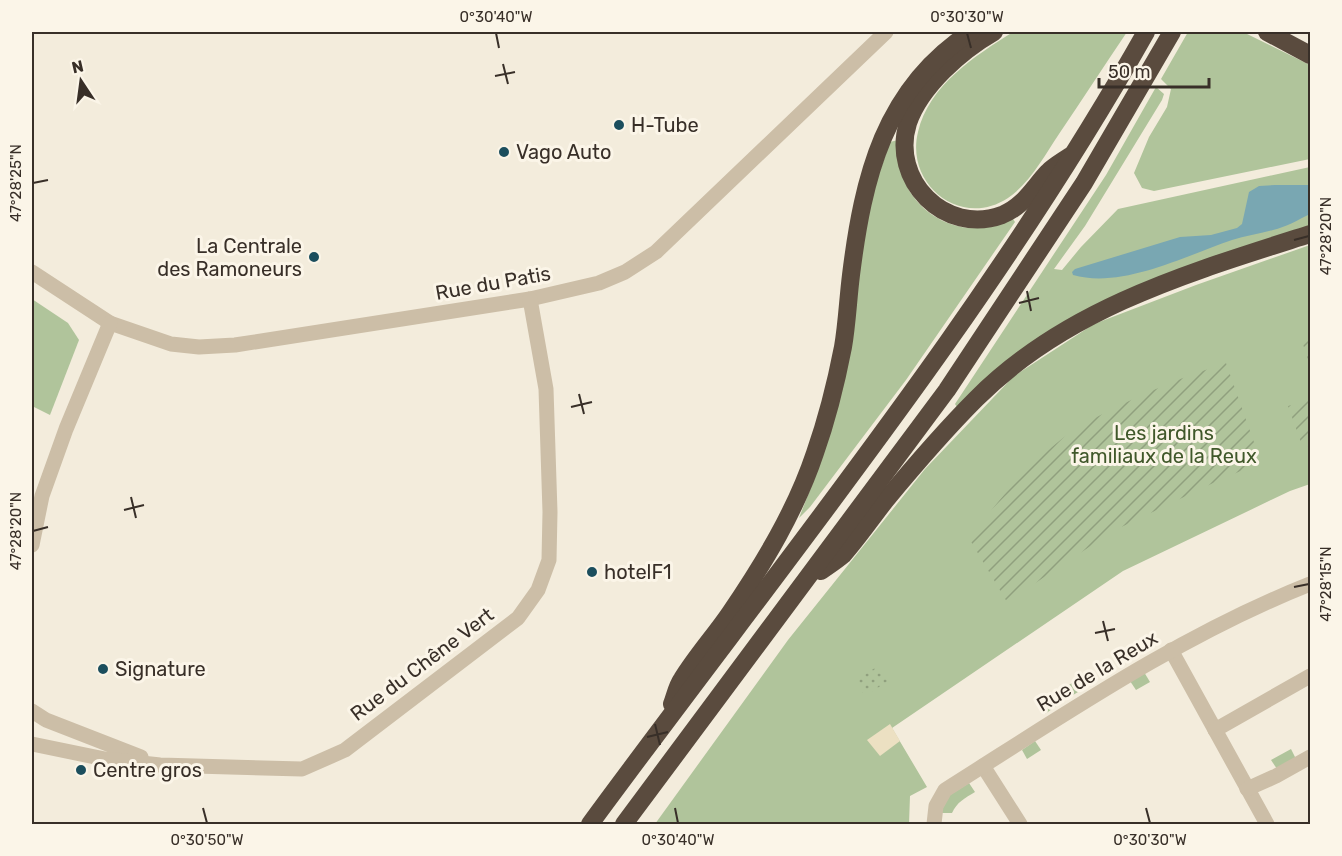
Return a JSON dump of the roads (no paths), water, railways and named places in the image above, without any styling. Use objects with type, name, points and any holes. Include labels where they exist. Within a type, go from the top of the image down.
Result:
[{"type":"highway","points":[[667,720],[681,680],[730,613],[766,558],[797,501],[816,452],[843,346],[860,209],[870,170],[886,128],[897,108],[922,74],[952,45],[971,32]]},
{"type":"highway","points":[[994,32],[945,69],[919,101],[908,123],[904,147],[908,171],[913,182],[928,201],[944,212],[961,219],[983,220],[1005,214],[1020,205],[1049,170],[1074,154]]},
{"type":"highway","points":[[590,825],[926,376],[1074,154],[1146,32]]},
{"type":"highway","points":[[624,825],[948,390],[1084,183],[1172,32]]},
{"type":"highway","points":[[1267,32],[1311,54]]},
{"type":"highway","points":[[1293,32],[1311,40]]},
{"type":"highway","points":[[803,585],[842,555],[917,464],[976,398],[1012,365],[1059,333],[1104,308],[1233,259],[1311,234]]},
{"type":"street","name":"Rue du Patis","points":[[32,272],[110,323],[171,344],[199,347],[226,346],[530,299],[606,281],[656,252],[885,32]]},
{"type":"street","name":"Rue du Chêne Vert","points":[[32,744],[105,759],[160,765],[302,769],[345,750],[518,618],[538,590],[549,560],[550,512],[546,389],[530,299]]},
{"type":"street","points":[[32,545],[42,496],[66,429],[110,323]]},
{"type":"street","name":"Rue de la Reux","points":[[934,825],[936,806],[945,790],[1068,711],[1171,650],[1255,607],[1311,584]]},
{"type":"street","points":[[1171,650],[1267,825]]},
{"type":"street","points":[[1215,730],[1311,676]]},
{"type":"street","points":[[32,711],[46,720],[160,765]]},
{"type":"street","points":[[1247,789],[1311,757]]},
{"type":"street","points":[[984,766],[1020,825]]},
{"type":"water","points":[[1310,185],[1310,214],[1278,229],[1232,240],[1153,269],[1112,278],[1073,275],[1072,272],[1075,269],[1180,237],[1211,235],[1237,228],[1242,224],[1249,192],[1259,186]]},
{"type":"place","name":"H-Tube","points":[[619,125]]},
{"type":"place","name":"Vago Auto","points":[[504,152]]},
{"type":"place","name":"La Centrale des Ramoneurs","points":[[314,257]]},
{"type":"place","name":"hotelF1","points":[[592,572]]},
{"type":"place","name":"Signature","points":[[103,669]]},
{"type":"place","name":"Centre gros","points":[[81,770]]},
{"type":"park label","name":"Les jardins familiaux de la Reux","points":[[1164,444]]}]
